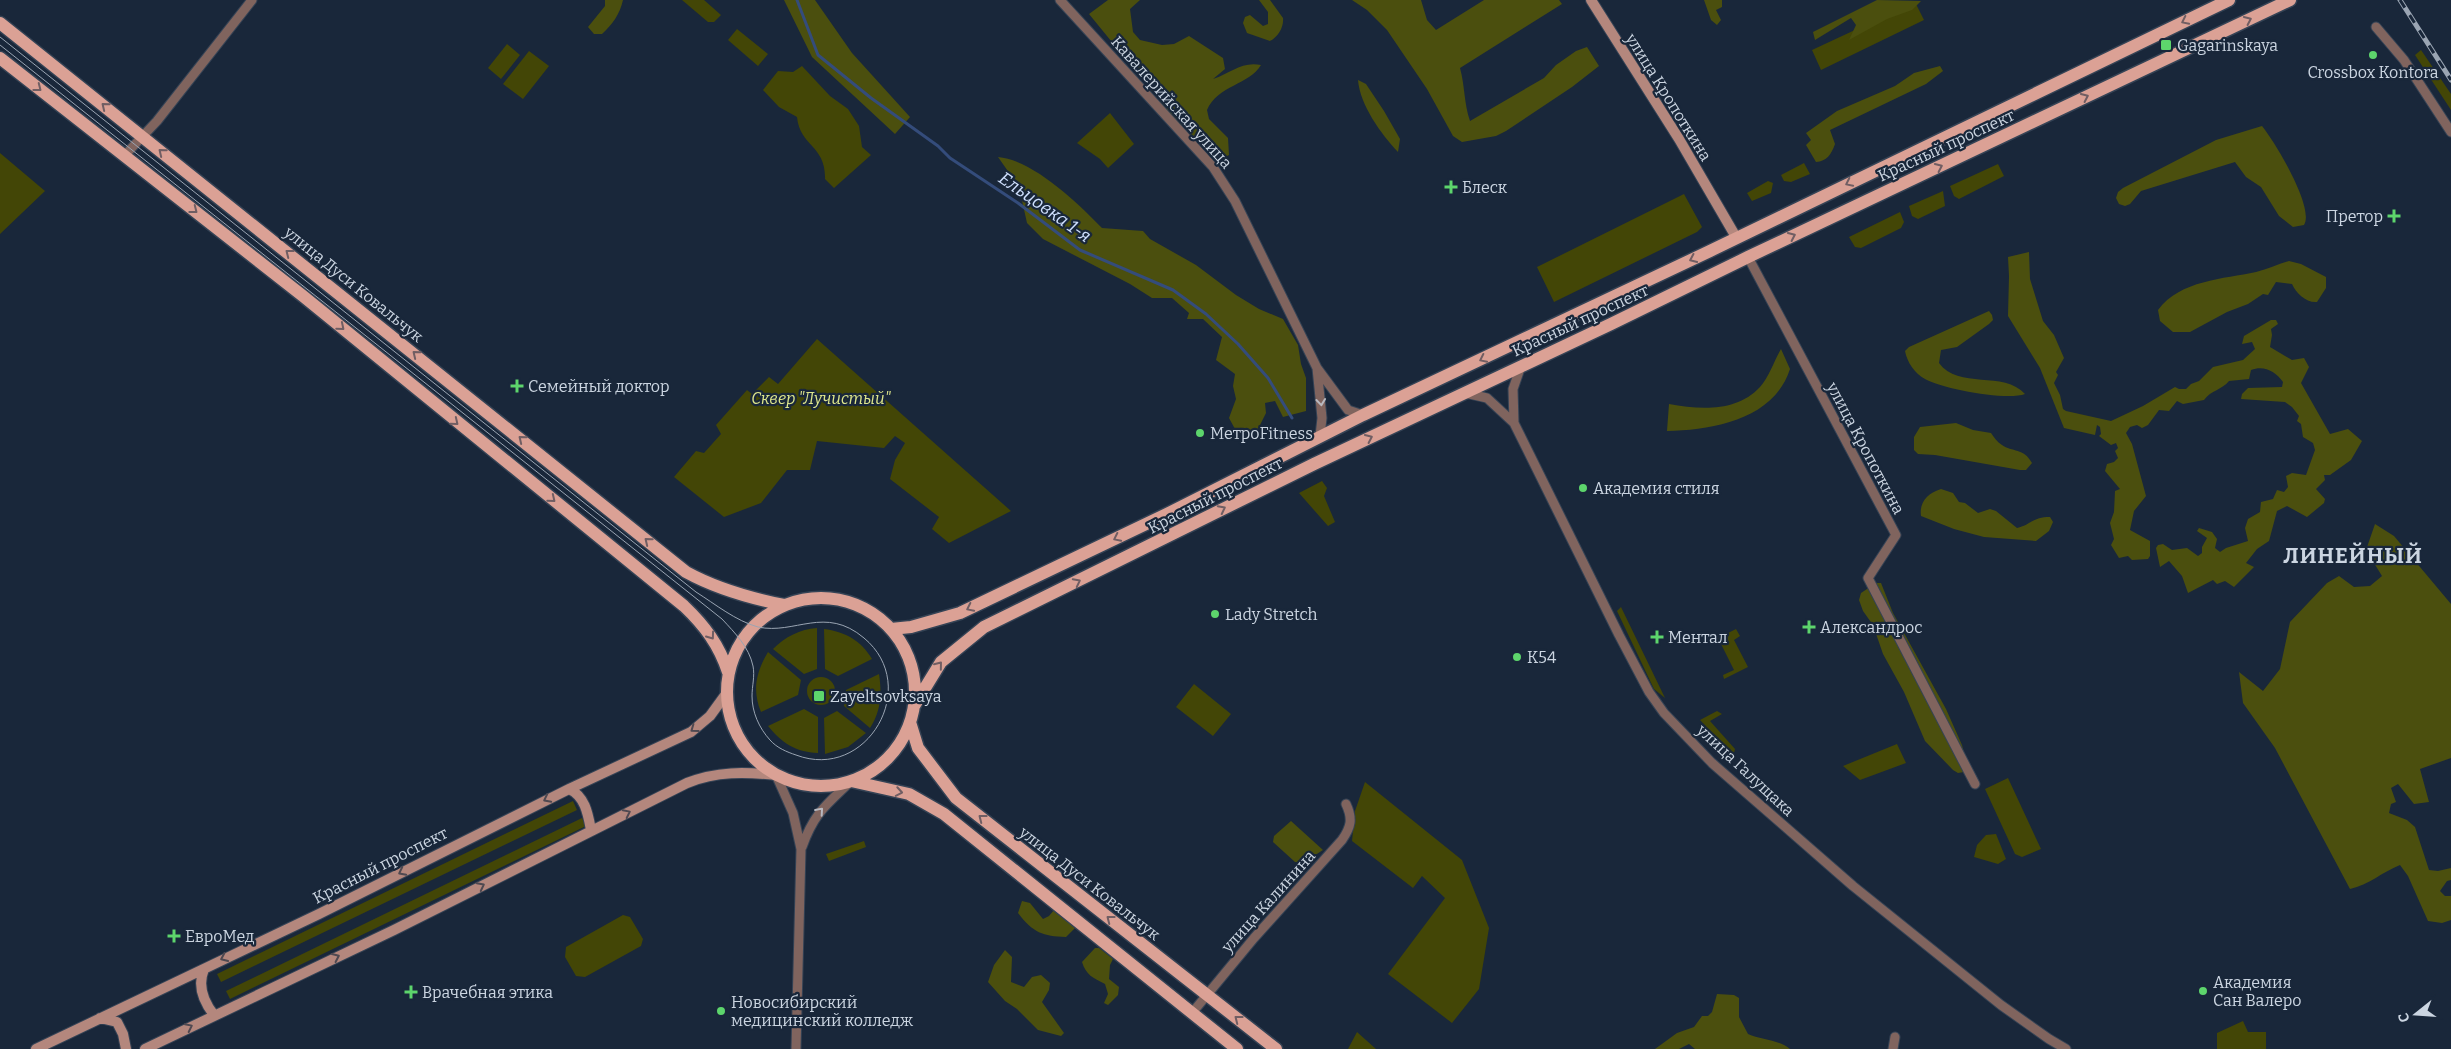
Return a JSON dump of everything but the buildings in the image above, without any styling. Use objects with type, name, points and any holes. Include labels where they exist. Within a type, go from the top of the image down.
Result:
[{"type":"main road","name":"улица Кропоткина","points":[[1591,0],[1684,147],[1736,237]]},
{"type":"main road","name":"Красный проспект","points":[[891,629],[911,627],[960,613],[1171,512],[1363,415],[1600,304],[2229,0]]},
{"type":"main road","name":"Красный проспект","points":[[914,706],[941,662],[984,627],[1306,467],[1611,324],[2290,0]]},
{"type":"main road","name":"улица Дуси Ковальчук","points":[[0,23],[686,572],[704,582],[741,596],[784,605]]},
{"type":"main road","points":[[0,58],[303,296],[684,606],[713,638],[722,652],[728,672]]},
{"type":"main road","points":[[1736,237],[1748,257]]},
{"type":"main road","points":[[1600,304],[1611,324]]},
{"type":"main road","points":[[145,1049],[394,930],[591,830],[700,778],[743,772],[776,775],[808,785],[826,786],[851,781],[876,768],[897,747],[910,722],[914,706],[911,665],[903,646],[891,629],[873,614],[852,603],[830,598],[806,599],[784,605],[758,621],[739,644],[728,672],[726,694],[730,718],[740,741],[756,760],[776,775]]},
{"type":"main road","name":"Красный проспект","points":[[36,1049],[204,969],[569,789],[691,732],[710,716],[726,694]]},
{"type":"main road","name":"улица Дуси Ковальчук","points":[[910,722],[918,748],[956,798],[1276,1049]]},
{"type":"main road","points":[[851,781],[909,794],[944,814],[1237,1049]]},
{"type":"main road","points":[[569,789],[577,792],[586,807],[591,830]]},
{"type":"main road","points":[[204,969],[199,980],[207,1006],[214,1015]]},
{"type":"main road","points":[[99,1018],[117,1022],[123,1034],[126,1049]]},
{"type":"street","points":[[124,156],[143,136],[252,0]]},
{"type":"street","name":"Кавалерийская улица","points":[[1060,0],[1222,179],[1317,368]]},
{"type":"street","points":[[2376,27],[2404,60],[2451,132]]},
{"type":"street","name":"улица Кропоткина","points":[[1748,257],[1896,536],[1868,578],[1975,784]]},
{"type":"street","points":[[1514,423],[1513,389],[1521,366]]},
{"type":"street","points":[[1317,368],[1348,410],[1363,415]]},
{"type":"street","points":[[1317,368],[1322,418],[1320,436]]},
{"type":"street","points":[[1464,393],[1487,398],[1514,423]]},
{"type":"street","name":"улица Галущака","points":[[1514,423],[1632,658],[1664,713],[1712,763],[1853,886],[2001,1005],[2066,1049]]},
{"type":"street","points":[[776,775],[793,814],[801,849],[796,1049]]},
{"type":"street","points":[[801,849],[809,826],[818,812],[851,781]]},
{"type":"street","name":"улица Калинина","points":[[1192,1013],[1254,938],[1342,840],[1351,827],[1351,815],[1346,804]]},
{"type":"street","points":[[1893,1049],[1895,1038]]},
{"type":"green space","points":[[682,0],[704,0],[721,15],[714,22],[708,22]]},
{"type":"green space","points":[[1915,2],[1924,20],[1821,70],[1812,50]]},
{"type":"green space","points":[[737,29],[768,54],[758,66],[728,40]]},
{"type":"green space","points":[[507,44],[520,55],[501,79],[488,68]]},
{"type":"green space","points":[[2421,50],[2451,94],[2451,110],[2415,55]]},
{"type":"green space","points":[[529,51],[549,66],[523,99],[503,84]]},
{"type":"green space","points":[[802,66],[830,96],[848,109],[859,126],[862,147],[871,155],[834,188],[825,179],[821,159],[803,135],[797,117],[779,107],[763,90],[778,71],[793,72]]},
{"type":"green space","points":[[1110,113],[1134,144],[1108,168],[1100,159],[1077,143]]},
{"type":"green space","points":[[0,153],[45,191],[0,234]]},
{"type":"green space","points":[[1804,163],[1810,174],[1791,182],[1784,181],[1781,175]]},
{"type":"green space","points":[[1998,164],[2004,176],[1959,199],[1954,196],[1950,186]]},
{"type":"green space","points":[[1768,181],[1773,183],[1771,193],[1752,201],[1747,193]]},
{"type":"green space","points":[[1943,191],[1945,206],[1918,219],[1912,216],[1909,206]]},
{"type":"green space","points":[[1684,194],[1702,227],[1697,232],[1554,302],[1537,267]]},
{"type":"green space","points":[[1900,212],[1904,222],[1901,228],[1861,248],[1855,247],[1849,237]]},
{"type":"green space","name":"Сквер \"Лучистый\"","points":[[817,339],[1011,511],[949,543],[932,529],[939,517],[890,479],[895,460],[905,443],[895,436],[884,448],[817,441],[810,470],[787,470],[761,503],[724,517],[674,477],[696,451],[704,453],[721,434],[716,425],[747,390],[752,394],[769,377],[778,384]]},
{"type":"green space","points":[[1322,481],[1327,488],[1324,496],[1335,522],[1328,526],[1299,493]]},
{"type":"green space","points":[[1621,607],[1665,698],[1654,689],[1617,611]]},
{"type":"green space","points":[[817,628],[817,669],[804,674],[773,649],[793,634]]},
{"type":"green space","points":[[824,629],[839,632],[852,638],[868,652],[872,659],[838,676],[825,669]]},
{"type":"green space","points":[[1736,629],[1740,636],[1734,640],[1748,667],[1724,679],[1723,675],[1734,670],[1718,638]]},
{"type":"green space","points":[[768,652],[801,680],[798,695],[761,712],[756,689],[758,674]]},
{"type":"green space","points":[[879,674],[880,702],[874,722],[870,728],[844,706],[846,690]]},
{"type":"green space","points":[[821,677],[831,681],[835,691],[831,701],[821,705],[811,701],[807,691],[811,681]]},
{"type":"green space","points":[[1194,684],[1231,714],[1213,736],[1176,707]]},
{"type":"green space","points":[[804,709],[818,717],[818,753],[802,751],[790,746],[768,726]]},
{"type":"green space","points":[[837,711],[866,733],[848,747],[825,754],[824,718]]},
{"type":"green space","points":[[1717,711],[1722,714],[1710,721],[1735,749],[1734,753],[1700,720]]},
{"type":"green space","points":[[1897,744],[1906,763],[1860,780],[1843,766]]},
{"type":"green space","points":[[2008,778],[2041,849],[2022,857],[2015,854],[1985,789]]},
{"type":"green space","points":[[1365,782],[1462,860],[1489,928],[1479,989],[1452,1023],[1388,974],[1445,898],[1422,876],[1413,888],[1352,841],[1355,811]]},
{"type":"green space","points":[[573,801],[577,810],[221,982],[217,974]]},
{"type":"green space","points":[[582,818],[586,826],[230,999],[226,991]]},
{"type":"green space","points":[[1996,834],[2006,859],[1998,864],[1974,857],[1977,845],[1986,835]]},
{"type":"green space","points":[[864,841],[866,847],[829,861],[826,854]]},
{"type":"green space","points":[[623,915],[630,917],[643,939],[641,946],[585,977],[576,976],[565,957],[566,947]]},
{"type":"green space","points":[[2243,1021],[2248,1032],[2266,1032],[2266,1049],[2217,1049],[2217,1033]]},
{"type":"green space","points":[[1357,1032],[1376,1049],[1348,1049]]},
{"type":"shaded area","points":[[605,0],[623,0],[618,15],[609,27],[602,34],[594,34],[588,27],[605,6]]},
{"type":"shaded area","points":[[784,0],[815,0],[852,53],[910,117],[895,134],[812,57]]},
{"type":"shaded area","points":[[1108,0],[1140,0],[1130,9],[1133,32],[1140,40],[1162,45],[1174,44],[1189,36],[1223,58],[1225,69],[1213,79],[1242,66],[1261,65],[1249,77],[1218,95],[1207,110],[1209,119],[1228,138],[1229,155],[1215,162],[1195,138],[1174,118],[1089,14]]},
{"type":"shaded area","points":[[1259,0],[1270,0],[1283,18],[1283,25],[1280,31],[1270,41],[1247,33],[1243,23],[1245,17],[1250,15],[1263,26],[1268,24],[1268,12]]},
{"type":"shaded area","points":[[1352,0],[1421,0],[1427,20],[1436,30],[1484,0],[1559,0],[1562,4],[1460,68],[1470,121],[1544,78],[1556,65],[1576,51],[1587,47],[1599,66],[1572,87],[1506,131],[1496,136],[1462,142],[1453,136],[1427,89],[1387,30],[1367,10]]},
{"type":"shaded area","points":[[1704,0],[1722,0],[1722,7],[1716,10],[1721,20],[1717,25],[1711,20]]},
{"type":"shaded area","points":[[1877,0],[1921,1],[1912,10],[1887,19],[1849,40],[1856,25],[1851,18],[1815,40],[1813,32]]},
{"type":"shaded area","points":[[1940,66],[1943,71],[1926,84],[1830,130],[1835,144],[1826,159],[1816,162],[1806,145],[1811,140],[1806,133],[1837,111],[1895,86],[1914,73]]},
{"type":"shaded area","points":[[1358,80],[1366,84],[1400,139],[1398,152],[1372,119],[1363,99]]},
{"type":"shaded area","points":[[2262,126],[2276,146],[2299,190],[2306,217],[2304,225],[2293,227],[2279,216],[2261,187],[2246,177],[2235,162],[2141,191],[2130,204],[2125,206],[2119,204],[2116,198],[2118,192],[2123,188],[2216,140]]},
{"type":"shaded area","points":[[998,157],[1012,160],[1040,174],[1068,195],[1102,228],[1143,231],[1150,239],[1196,265],[1236,295],[1259,309],[1283,319],[1298,345],[1301,364],[1306,378],[1306,411],[1283,417],[1275,401],[1265,403],[1266,413],[1258,429],[1243,433],[1235,429],[1229,418],[1236,399],[1233,386],[1235,374],[1216,360],[1222,337],[1203,319],[1187,319],[1189,313],[1172,298],[1152,298],[1130,284],[1043,239],[1027,223],[1019,187]]},
{"type":"shaded area","points":[[2029,252],[2030,279],[2043,321],[2054,335],[2064,358],[2056,372],[2058,375],[2054,383],[2060,395],[2063,409],[2066,411],[2111,421],[2143,406],[2175,387],[2186,389],[2191,384],[2199,381],[2213,367],[2243,360],[2255,349],[2252,342],[2242,344],[2244,336],[2271,320],[2276,320],[2278,324],[2271,329],[2270,347],[2292,360],[2304,358],[2309,367],[2301,383],[2330,434],[2348,429],[2362,441],[2351,460],[2330,475],[2324,475],[2325,480],[2316,489],[2325,499],[2324,503],[2307,517],[2287,506],[2277,511],[2269,541],[2257,549],[2246,563],[2254,567],[2234,587],[2225,581],[2217,584],[2213,580],[2188,593],[2182,576],[2169,561],[2160,567],[2156,548],[2158,545],[2163,544],[2172,550],[2187,548],[2198,556],[2202,553],[2202,547],[2207,538],[2197,531],[2199,528],[2212,532],[2217,539],[2215,548],[2220,552],[2226,548],[2248,541],[2245,528],[2248,519],[2260,512],[2261,502],[2273,499],[2277,490],[2284,492],[2288,487],[2286,476],[2292,473],[2306,475],[2315,450],[2313,443],[2303,437],[2301,424],[2297,421],[2299,416],[2292,407],[2285,402],[2241,399],[2242,394],[2248,388],[2282,387],[2283,382],[2269,370],[2260,368],[2251,370],[2249,379],[2229,381],[2204,400],[2183,404],[2177,401],[2169,411],[2159,410],[2148,425],[2142,428],[2137,425],[2130,427],[2126,433],[2132,444],[2146,496],[2134,511],[2130,530],[2150,541],[2150,556],[2148,559],[2132,560],[2128,556],[2119,558],[2111,545],[2114,539],[2110,523],[2114,512],[2115,491],[2120,489],[2105,471],[2107,464],[2114,462],[2118,458],[2115,451],[2118,448],[2116,443],[2111,445],[2099,436],[2101,434],[2100,427],[2097,425],[2095,435],[2064,428],[2040,368],[2008,316],[2008,257]]},
{"type":"shaded area","points":[[2289,261],[2301,264],[2326,277],[2326,288],[2317,302],[2309,301],[2302,297],[2292,284],[2276,282],[2268,295],[2263,294],[2248,304],[2227,312],[2190,332],[2173,332],[2160,321],[2158,310],[2178,292],[2203,282],[2256,272]]},
{"type":"shaded area","points":[[1989,311],[1993,320],[1957,347],[1941,350],[1939,363],[1947,371],[1958,376],[2005,383],[2016,387],[2025,394],[2016,396],[1990,395],[1946,387],[1925,379],[1912,367],[1905,351],[1909,347]]},
{"type":"shaded area","points":[[1781,349],[1790,369],[1782,386],[1771,400],[1740,418],[1722,424],[1704,428],[1667,431],[1669,404],[1706,408],[1730,405],[1741,401],[1760,387],[1769,374]]},
{"type":"shaded area","points":[[1956,423],[1973,430],[1991,433],[2000,444],[2022,453],[2032,463],[2026,470],[2020,470],[1935,455],[1918,454],[1914,450],[1914,437],[1920,427]]},
{"type":"shaded area","points":[[1941,489],[1953,493],[1959,502],[1965,503],[1978,513],[1990,509],[1996,511],[2017,528],[2044,517],[2050,517],[2053,522],[2049,531],[2036,541],[1984,537],[1954,529],[1921,516],[1921,506],[1925,499]]},
{"type":"shaded area","points":[[2375,524],[2394,536],[2451,604],[2451,758],[2420,769],[2429,802],[2414,804],[2398,784],[2391,788],[2396,802],[2391,804],[2389,813],[2407,820],[2415,827],[2429,870],[2438,871],[2451,868],[2451,880],[2447,881],[2440,891],[2445,896],[2451,896],[2451,920],[2442,923],[2428,921],[2408,876],[2400,865],[2363,885],[2350,889],[2275,748],[2243,703],[2239,672],[2263,691],[2280,669],[2290,622],[2327,583],[2339,576],[2354,587],[2370,586],[2382,576],[2366,550]]},
{"type":"shaded area","points":[[1876,583],[1881,583],[1893,613],[1946,709],[1962,745],[1966,761],[1964,772],[1958,773],[1953,770],[1925,741],[1904,692],[1883,654],[1873,625],[1863,611],[1859,600],[1861,593]]},
{"type":"shaded area","points":[[1291,821],[1323,850],[1303,863],[1295,862],[1273,842],[1274,836]]},
{"type":"shaded area","points":[[1022,901],[1030,903],[1043,919],[1054,910],[1076,927],[1066,937],[1051,936],[1039,932],[1029,925],[1018,913]]},
{"type":"shaded area","points":[[1095,948],[1099,948],[1113,959],[1110,965],[1109,979],[1119,987],[1118,995],[1108,1005],[1104,1003],[1108,994],[1105,984],[1090,976],[1082,962]]},
{"type":"shaded area","points":[[1005,950],[1012,957],[1011,982],[1024,987],[1032,977],[1041,975],[1050,983],[1049,990],[1042,1002],[1064,1033],[1061,1036],[1038,1030],[1017,1009],[1005,1001],[988,982],[994,965]]},
{"type":"shaded area","points":[[1717,994],[1734,995],[1739,998],[1739,1017],[1748,1034],[1781,1044],[1790,1049],[1695,1049],[1689,1044],[1679,1049],[1655,1049],[1677,1033],[1694,1027],[1702,1016],[1708,1016],[1712,1012]]},
{"type":"waterway","name":"Ельцовка 1-я","points":[[797,0],[818,55],[871,98],[938,146],[950,158],[1018,203],[1080,250],[1173,290],[1206,314],[1238,344],[1268,378],[1292,418]]},
{"type":"tram line","points":[[0,37],[696,592],[734,616],[758,627],[772,628],[810,623],[836,623],[850,628],[864,638],[881,658],[888,680],[887,703],[878,725],[864,743],[845,755],[822,760],[796,755],[776,745],[763,730],[755,714],[752,702],[754,670],[751,659],[741,641],[722,619],[0,45]]},
{"type":"railway","points":[[2400,0],[2451,80]]},
{"type":"place","name":"Gagarinskaya","points":[[2166,45]]},
{"type":"place","name":"Crossbox Kontora","points":[[2373,55]]},
{"type":"place","name":"Блеск","points":[[1451,187]]},
{"type":"place","name":"Претор","points":[[2394,216]]},
{"type":"place","name":"Семейный доктор","points":[[517,386]]},
{"type":"place","name":"МетроFitness","points":[[1200,433]]},
{"type":"place","name":"Академия стиля","points":[[1583,488]]},
{"type":"place","name":"Lady Stretch","points":[[1215,614]]},
{"type":"place","name":"Александрос","points":[[1809,627]]},
{"type":"place","name":"Ментал","points":[[1657,637]]},
{"type":"place","name":"К54","points":[[1517,657]]},
{"type":"place","name":"Zayeltsovksaya","points":[[819,696]]},
{"type":"place","name":"ЕвроМед","points":[[174,936]]},
{"type":"place","name":"Академия Сан Валеро","points":[[2203,991]]},
{"type":"place","name":"Врачебная этика","points":[[411,992]]},
{"type":"place","name":"Новосибирский медицинский колледж","points":[[721,1011]]},
{"type":"district","name":"ЛИНЕЙНЫЙ","points":[[2353,556]]}]
